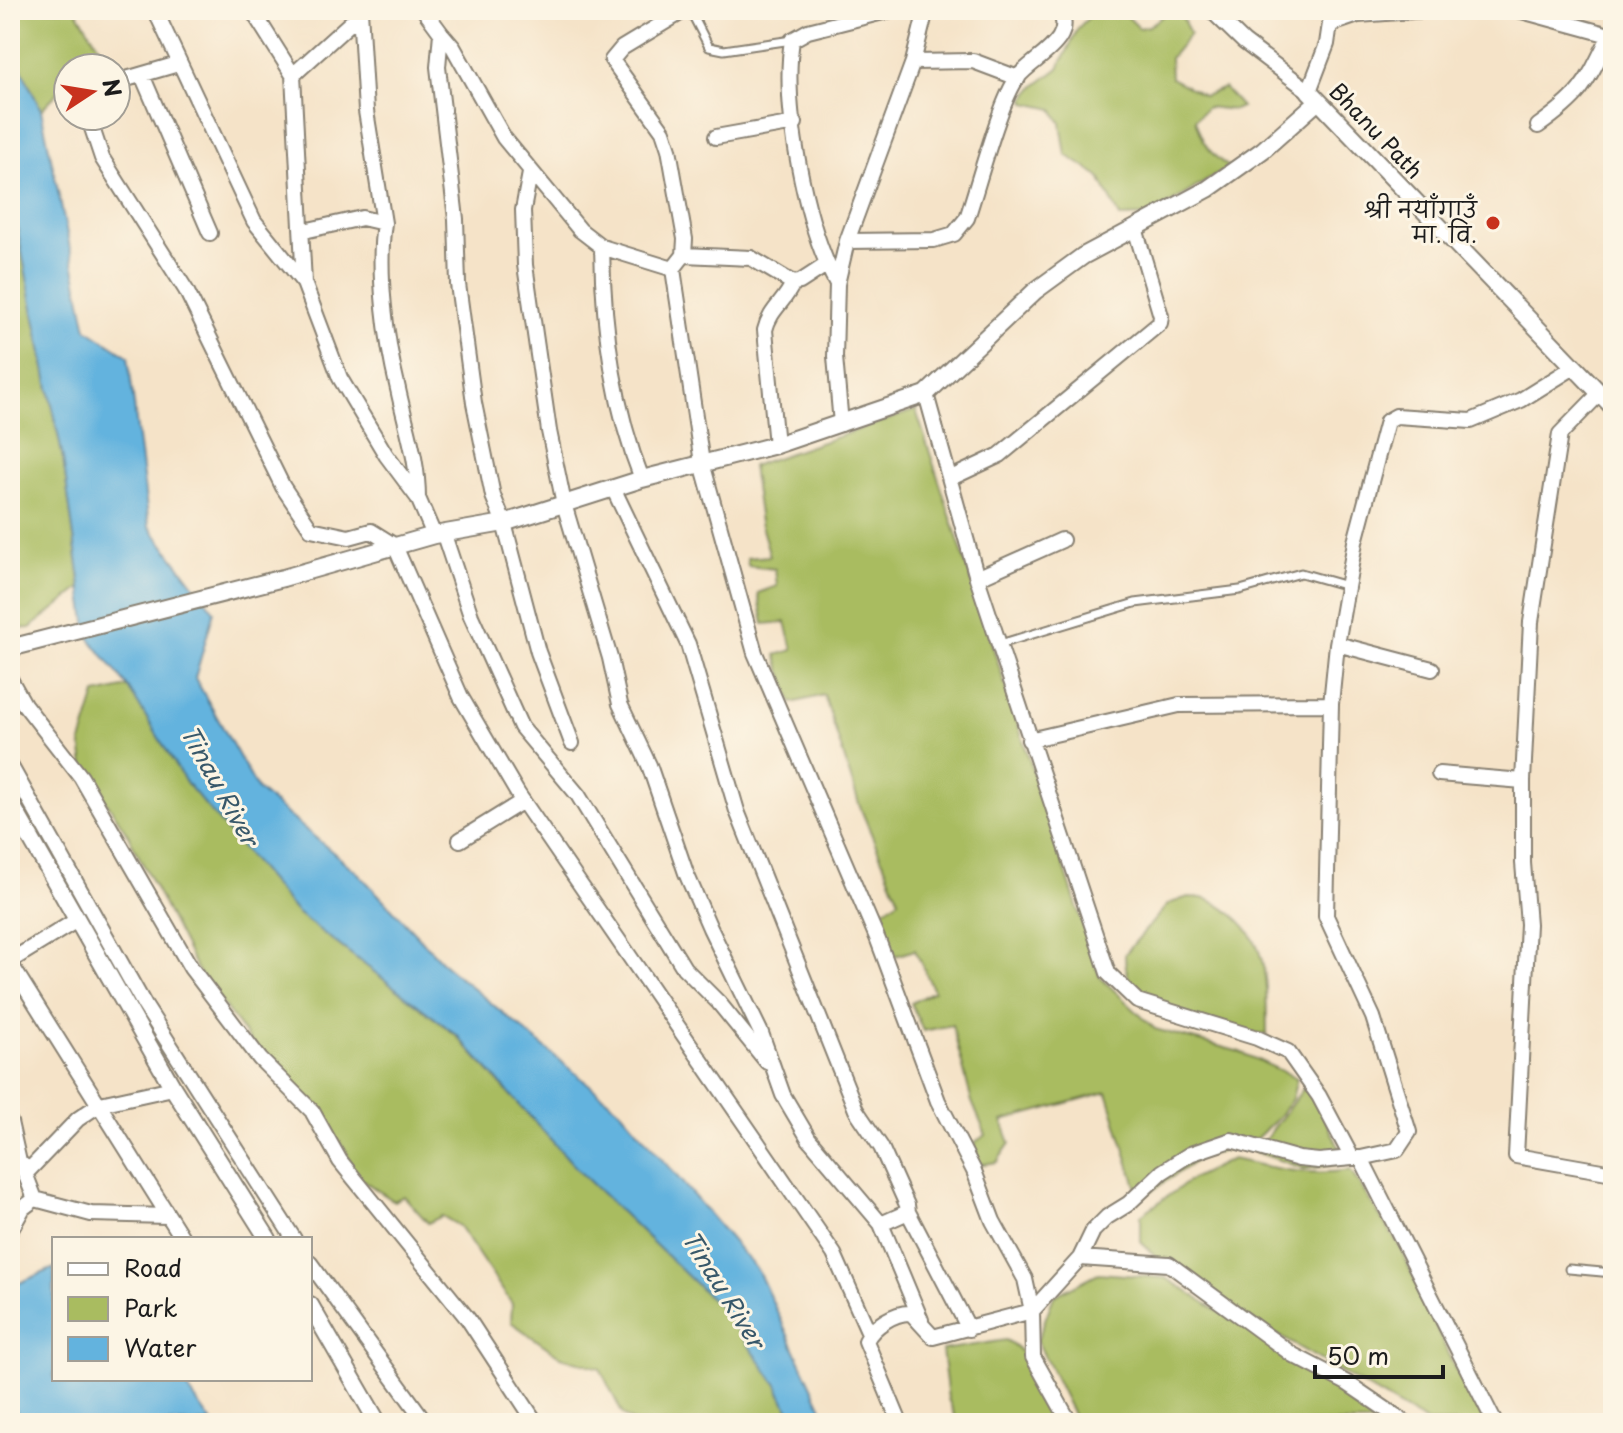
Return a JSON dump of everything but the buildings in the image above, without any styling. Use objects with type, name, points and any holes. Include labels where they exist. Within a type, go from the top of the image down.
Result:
[{"type":"street","points":[[155,10],[254,221],[304,283],[340,378],[439,535],[521,727],[578,795],[684,968],[719,1003],[775,1072]]},
{"type":"street","points":[[252,10],[293,75],[304,231],[304,283]]},
{"type":"street","points":[[424,10],[453,47],[504,138],[580,230],[602,247],[673,269]]},
{"type":"street","points":[[687,10],[622,48],[612,60],[663,131],[681,214],[684,255],[673,269],[702,463],[755,653],[878,940],[938,1101],[974,1171],[993,1221],[1025,1279],[1032,1311],[1033,1357],[1070,1423]]},
{"type":"street","points":[[837,284],[814,234],[789,85],[792,40],[808,31],[891,10]]},
{"type":"street","points":[[841,424],[835,357],[837,284],[847,241],[913,62],[926,10]]},
{"type":"street","points":[[847,241],[934,240],[954,234],[967,218],[1018,78],[1042,58],[1063,32],[1064,17],[1059,10]]},
{"type":"street","points":[[1211,10],[1244,42],[1313,97]]},
{"type":"street","points":[[10,648],[395,546],[504,523],[642,479],[776,445],[926,394],[1035,291],[1083,256],[1208,189],[1263,150],[1313,97],[1332,17],[1427,10]]},
{"type":"street","points":[[1518,10],[1611,36],[1574,101],[1538,126]]},
{"type":"street","points":[[293,75],[358,14]]},
{"type":"street","points":[[358,14],[366,111],[384,223],[382,241],[389,351],[415,450],[418,498]]},
{"type":"street","points":[[441,33],[438,67],[466,351],[490,485],[504,523],[538,652],[572,743]]},
{"type":"street","points":[[913,62],[973,61],[1018,78]]},
{"type":"street","points":[[132,78],[178,64]]},
{"type":"street","points":[[142,75],[210,233]]},
{"type":"street","name":"Bhanu Path","points":[[1313,97],[1613,407]]},
{"type":"street","points":[[716,137],[795,123]]},
{"type":"street","points":[[93,132],[102,158],[186,290],[283,487],[311,529],[349,537],[371,531],[395,546],[461,697],[523,801],[834,1254],[869,1333]]},
{"type":"street","points":[[530,173],[523,210],[525,265],[564,504],[610,658],[620,704],[649,765],[686,873],[736,986],[761,1033],[783,1095],[809,1139],[881,1224],[922,1322],[933,1337],[1032,1311],[1080,1258],[1093,1231],[1107,1217],[1128,1204],[1162,1172],[1190,1154],[1231,1140],[1299,1159],[1356,1158],[1397,1150],[1409,1132],[1380,1049],[1373,1017],[1326,916],[1331,704],[1337,644],[1355,542],[1387,421],[1396,416],[1471,421],[1521,400],[1574,367]]},
{"type":"street","points":[[304,231],[362,218],[384,223]]},
{"type":"street","points":[[951,478],[1000,455],[1160,323],[1161,316],[1135,228]]},
{"type":"street","points":[[602,247],[603,299],[611,365],[642,479]]},
{"type":"street","points":[[684,255],[751,258],[793,283],[800,282],[826,265]]},
{"type":"street","points":[[776,445],[765,330],[769,314],[786,299],[793,283]]},
{"type":"street","points":[[1600,393],[1560,434],[1531,622],[1523,781],[1523,863],[1528,924],[1516,1156],[1613,1173]]},
{"type":"street","points":[[926,394],[977,578],[1108,973],[1137,1001],[1257,1038],[1288,1052],[1356,1158],[1495,1423]]},
{"type":"street","points":[[613,488],[688,644],[737,811],[850,1096],[881,1147],[908,1212],[969,1329]]},
{"type":"street","points":[[977,578],[1062,540]]},
{"type":"street","points":[[1337,644],[1432,669]]},
{"type":"street","points":[[10,679],[24,704],[81,777],[191,968],[260,1059],[312,1111],[340,1161],[468,1319],[536,1423]]},
{"type":"street","points":[[1029,740],[1179,705],[1331,704]]},
{"type":"street","points":[[10,765],[145,1006],[293,1237]]},
{"type":"street","points":[[1439,774],[1523,781]]},
{"type":"street","points":[[460,840],[523,801]]},
{"type":"street","points":[[10,802],[173,1088],[267,1237]]},
{"type":"street","points":[[77,920],[10,962],[182,1237]]},
{"type":"street","points":[[23,1168],[29,1170],[78,1119],[100,1104],[173,1088]]},
{"type":"street","points":[[10,1122],[35,1199]]},
{"type":"street","points":[[35,1199],[91,1214],[167,1216]]},
{"type":"street","points":[[10,1231],[23,1208],[35,1199]]},
{"type":"street","points":[[881,1224],[908,1212]]},
{"type":"street","points":[[1080,1258],[1169,1264],[1293,1355],[1347,1383],[1406,1423]]},
{"type":"street","points":[[312,1266],[426,1423]]},
{"type":"street","points":[[312,1308],[378,1423]]},
{"type":"street","points":[[900,1423],[866,1341],[869,1333],[900,1313],[911,1313],[922,1322]]},
{"type":"lane","points":[[687,10],[709,47],[724,50],[792,40]]},
{"type":"lane","points":[[1000,644],[1135,603],[1240,590],[1301,573],[1348,586]]},
{"type":"lane","points":[[1569,1269],[1613,1273]]},
{"type":"green space","points":[[10,10],[76,10],[100,48],[96,52],[52,52],[52,99],[41,110],[10,45]]},
{"type":"green space","points":[[1096,10],[1121,10],[1139,28],[1149,26],[1166,14],[1181,15],[1190,34],[1170,58],[1171,78],[1205,96],[1224,88],[1241,107],[1234,110],[1207,107],[1195,120],[1207,147],[1229,167],[1149,216],[1120,217],[1099,176],[1066,155],[1061,123],[1053,109],[1026,103],[1025,99],[1034,87],[1059,68],[1078,28]]},
{"type":"green space","points":[[10,192],[63,459],[81,588],[30,628],[10,629]]},
{"type":"green space","points":[[916,410],[1100,977],[1155,1029],[1240,1052],[1297,1078],[1292,1099],[1276,1120],[1250,1144],[1201,1157],[1140,1199],[1107,1092],[1002,1121],[1010,1143],[997,1162],[978,1165],[975,1142],[986,1135],[972,1102],[952,1025],[923,1031],[911,1003],[934,991],[915,950],[895,956],[873,916],[899,900],[860,807],[824,695],[792,703],[776,655],[793,650],[786,622],[764,624],[758,593],[777,586],[775,569],[748,566],[747,558],[770,556],[760,522],[752,466]]},
{"type":"green space","points":[[128,687],[185,781],[296,912],[456,1035],[581,1173],[724,1311],[777,1385],[795,1423],[635,1423],[623,1415],[600,1368],[561,1357],[511,1322],[512,1304],[459,1226],[442,1216],[428,1223],[404,1196],[394,1201],[355,1175],[346,1151],[274,1058],[265,1061],[196,968],[128,835],[84,767],[81,742],[96,694]]},
{"type":"green space","points":[[1188,897],[1205,899],[1228,911],[1252,936],[1259,951],[1266,983],[1267,1035],[1198,1025],[1175,1018],[1155,1009],[1139,996],[1129,978],[1125,954],[1168,904]]},
{"type":"green space","points":[[1303,1089],[1312,1093],[1347,1163],[1305,1169],[1256,1152]]},
{"type":"green space","points":[[1232,1159],[1305,1172],[1350,1170],[1400,1247],[1454,1367],[1486,1423],[1428,1423],[1175,1275],[1141,1242],[1141,1215],[1193,1178]]},
{"type":"green space","points":[[1098,1273],[1166,1278],[1394,1423],[1077,1423],[1037,1341],[1054,1296]]},
{"type":"green space","points":[[1006,1340],[1032,1365],[1061,1423],[958,1423],[948,1399],[942,1350]]},
{"type":"water","name":"Tinau River","points":[[10,45],[41,110],[87,329],[128,356],[149,526],[214,611],[195,678],[258,790],[359,874],[445,965],[621,1111],[758,1271],[829,1423],[795,1423],[777,1385],[724,1311],[581,1173],[457,1035],[296,912],[185,781],[128,687],[88,636],[63,459],[10,192]]},
{"type":"water","points":[[52,1269],[52,1381],[182,1381],[212,1423],[23,1423],[10,1400],[10,1287]]},
{"type":"place","name":"श्री नयाँगाउँ मा. वि.","points":[[1493,223]]}]
